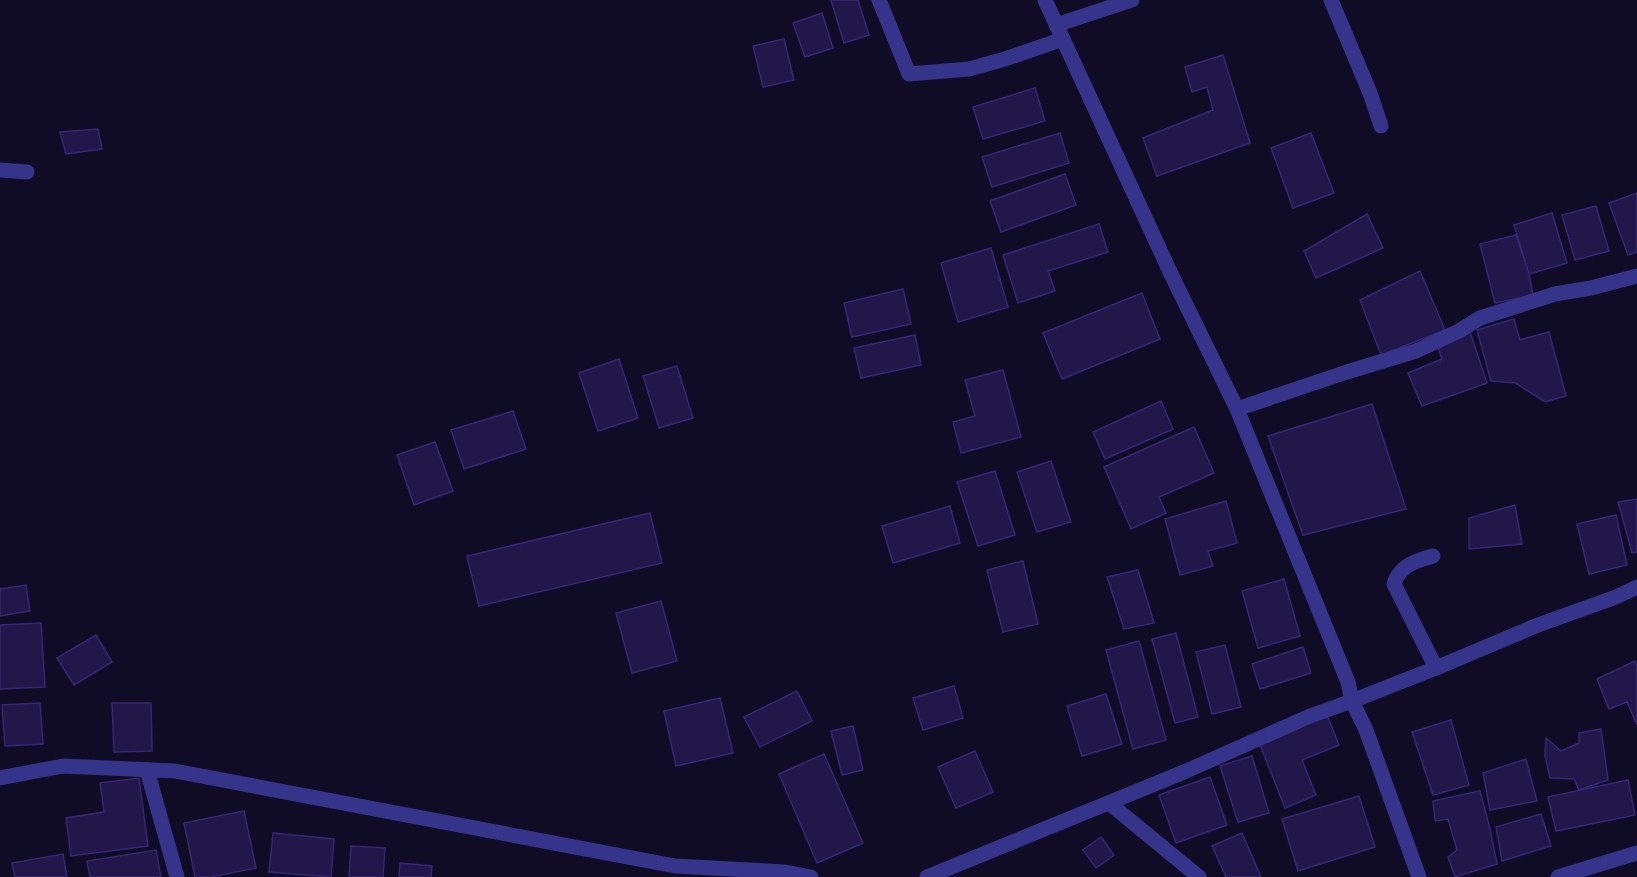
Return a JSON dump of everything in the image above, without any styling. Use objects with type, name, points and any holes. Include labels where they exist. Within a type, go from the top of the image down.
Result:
[{"type":"street","points":[[879,0],[909,74],[969,69],[1005,59],[1132,0]]},
{"type":"street","points":[[1045,0],[1171,274],[1237,409],[1348,682],[1352,701],[1366,730],[1419,877]]},
{"type":"street","points":[[1331,0],[1370,93],[1381,126]]},
{"type":"street","points":[[0,170],[27,172]]},
{"type":"street","points":[[1237,409],[1416,351],[1459,331],[1480,318],[1555,294],[1591,288],[1637,276]]},
{"type":"street","points":[[1433,556],[1414,561],[1397,575],[1395,584],[1436,668]]},
{"type":"street","points":[[927,877],[1185,772],[1310,716],[1637,587]]},
{"type":"street","points":[[0,778],[63,766],[175,771],[675,866],[785,872],[810,877]]},
{"type":"street","points":[[147,770],[177,877]]},
{"type":"street","points":[[1109,803],[1199,877]]},
{"type":"street","points":[[1558,877],[1637,853]]},
{"type":"building","points":[[831,0],[858,0],[869,35],[844,43]]},
{"type":"building","points":[[822,13],[833,48],[805,57],[793,23]]},
{"type":"building","points":[[784,39],[794,80],[763,87],[753,46]]},
{"type":"building","points":[[1223,55],[1250,143],[1157,176],[1143,138],[1213,110],[1207,87],[1192,92],[1185,67]]},
{"type":"building","points":[[1035,88],[1045,121],[983,139],[973,107]]},
{"type":"building","points":[[98,129],[102,149],[66,154],[60,132]]},
{"type":"building","points":[[1060,133],[1069,163],[992,187],[982,157]]},
{"type":"building","points":[[1311,133],[1334,193],[1293,208],[1271,148]]},
{"type":"building","points":[[1065,174],[1076,205],[1001,232],[990,201]]},
{"type":"building","points":[[1637,193],[1637,252],[1628,255],[1609,203]]},
{"type":"building","points":[[1596,206],[1609,251],[1575,260],[1562,215]]},
{"type":"building","points":[[1552,213],[1567,263],[1529,274],[1514,225]]},
{"type":"building","points":[[1367,214],[1383,248],[1316,278],[1304,251]]},
{"type":"building","points":[[1099,224],[1108,252],[1048,271],[1055,291],[1018,303],[1003,255]]},
{"type":"building","points":[[1516,235],[1529,274],[1533,295],[1495,303],[1480,244]]},
{"type":"building","points":[[991,248],[1008,307],[958,322],[941,263]]},
{"type":"building","points":[[1420,271],[1445,330],[1381,355],[1360,300]]},
{"type":"building","points":[[903,289],[911,324],[852,337],[844,303]]},
{"type":"building","points":[[1142,293],[1160,339],[1062,379],[1043,333]]},
{"type":"building","points":[[1514,319],[1520,340],[1549,332],[1566,396],[1545,402],[1516,383],[1491,381],[1477,330]]},
{"type":"building","points":[[1470,332],[1487,383],[1422,406],[1408,373],[1442,359],[1436,341]]},
{"type":"building","points":[[915,335],[921,365],[861,378],[854,348]]},
{"type":"building","points":[[619,359],[638,418],[598,431],[579,373]]},
{"type":"building","points":[[677,366],[693,418],[659,428],[643,376]]},
{"type":"building","points":[[1003,370],[1021,437],[961,453],[953,422],[975,416],[965,380]]},
{"type":"building","points":[[1161,401],[1173,429],[1105,459],[1093,432]]},
{"type":"building","points":[[1372,404],[1406,509],[1303,535],[1268,436]]},
{"type":"building","points":[[513,411],[526,449],[464,469],[451,430]]},
{"type":"building","points":[[1194,427],[1214,473],[1159,497],[1166,513],[1131,529],[1104,467]]},
{"type":"building","points":[[435,442],[453,491],[414,505],[397,455]]},
{"type":"building","points":[[1051,461],[1071,522],[1037,532],[1017,472]]},
{"type":"building","points":[[995,471],[1015,535],[978,546],[957,482]]},
{"type":"building","points":[[1637,499],[1637,552],[1632,553],[1618,502]]},
{"type":"building","points":[[1226,501],[1237,543],[1208,551],[1213,566],[1180,575],[1165,519]]},
{"type":"building","points":[[1515,505],[1522,544],[1469,549],[1469,518]]},
{"type":"building","points":[[950,506],[960,543],[893,563],[882,526]]},
{"type":"building","points":[[650,513],[662,563],[479,606],[467,556]]},
{"type":"building","points":[[1616,515],[1627,565],[1589,574],[1577,524]]},
{"type":"building","points":[[1023,561],[1038,624],[1003,632],[987,570]]},
{"type":"building","points":[[1138,570],[1154,623],[1124,629],[1107,577]]},
{"type":"building","points":[[1284,579],[1300,636],[1258,648],[1242,591]]},
{"type":"building","points":[[26,585],[30,611],[0,616],[0,589]]},
{"type":"building","points":[[661,601],[677,661],[632,673],[616,613]]},
{"type":"building","points":[[41,623],[45,687],[0,689],[0,625]]},
{"type":"building","points":[[1176,633],[1198,717],[1175,723],[1152,639]]},
{"type":"building","points":[[96,635],[112,662],[74,685],[57,658]]},
{"type":"building","points":[[1139,641],[1166,740],[1133,749],[1106,650]]},
{"type":"building","points":[[1225,645],[1241,707],[1212,714],[1196,652]]},
{"type":"building","points":[[1303,647],[1311,673],[1260,689],[1252,664]]},
{"type":"building","points":[[1635,661],[1637,665],[1637,725],[1627,702],[1609,709],[1597,679]]},
{"type":"building","points":[[954,686],[963,718],[923,730],[913,698]]},
{"type":"building","points":[[797,691],[812,721],[760,747],[744,717]]},
{"type":"building","points":[[1106,694],[1122,744],[1082,756],[1067,706]]},
{"type":"building","points":[[720,698],[733,753],[676,766],[664,711]]},
{"type":"building","points":[[40,703],[43,744],[5,746],[2,705]]},
{"type":"building","points":[[112,703],[151,703],[152,751],[114,752]]},
{"type":"building","points":[[1327,715],[1339,745],[1302,760],[1316,795],[1285,808],[1259,742]]},
{"type":"building","points":[[1451,720],[1469,785],[1433,795],[1412,732]]},
{"type":"building","points":[[853,726],[863,770],[842,775],[831,731]]},
{"type":"building","points":[[1601,729],[1608,780],[1579,790],[1574,779],[1550,778],[1545,755],[1546,738],[1561,751],[1579,743],[1579,733]]},
{"type":"building","points":[[975,751],[993,792],[956,808],[938,767]]},
{"type":"building","points":[[824,754],[863,843],[817,863],[779,774]]},
{"type":"building","points":[[1252,756],[1269,813],[1238,822],[1220,766]]},
{"type":"building","points":[[1526,759],[1537,801],[1490,810],[1483,773]]},
{"type":"building","points":[[1210,777],[1227,825],[1176,843],[1159,795]]},
{"type":"building","points":[[139,778],[148,846],[71,856],[66,818],[104,812],[100,783]]},
{"type":"building","points":[[1628,780],[1635,815],[1556,831],[1548,797]]},
{"type":"building","points":[[1480,791],[1497,864],[1455,877],[1448,857],[1457,850],[1448,819],[1435,821],[1433,801]]},
{"type":"building","points":[[1359,796],[1375,847],[1298,871],[1282,819]]},
{"type":"building","points":[[244,811],[256,868],[211,877],[195,877],[184,823]]},
{"type":"building","points":[[1541,814],[1551,846],[1502,861],[1496,827]]},
{"type":"building","points":[[273,833],[334,839],[331,877],[269,872]]},
{"type":"building","points":[[1242,833],[1261,877],[1226,877],[1212,846]]},
{"type":"building","points":[[1101,837],[1114,855],[1096,868],[1083,850]]},
{"type":"building","points":[[351,846],[385,848],[383,877],[349,877]]},
{"type":"building","points":[[156,850],[161,877],[90,877],[87,861]]},
{"type":"building","points":[[63,854],[67,877],[15,877],[12,863]]},
{"type":"building","points":[[400,863],[432,866],[431,877],[399,877]]}]
